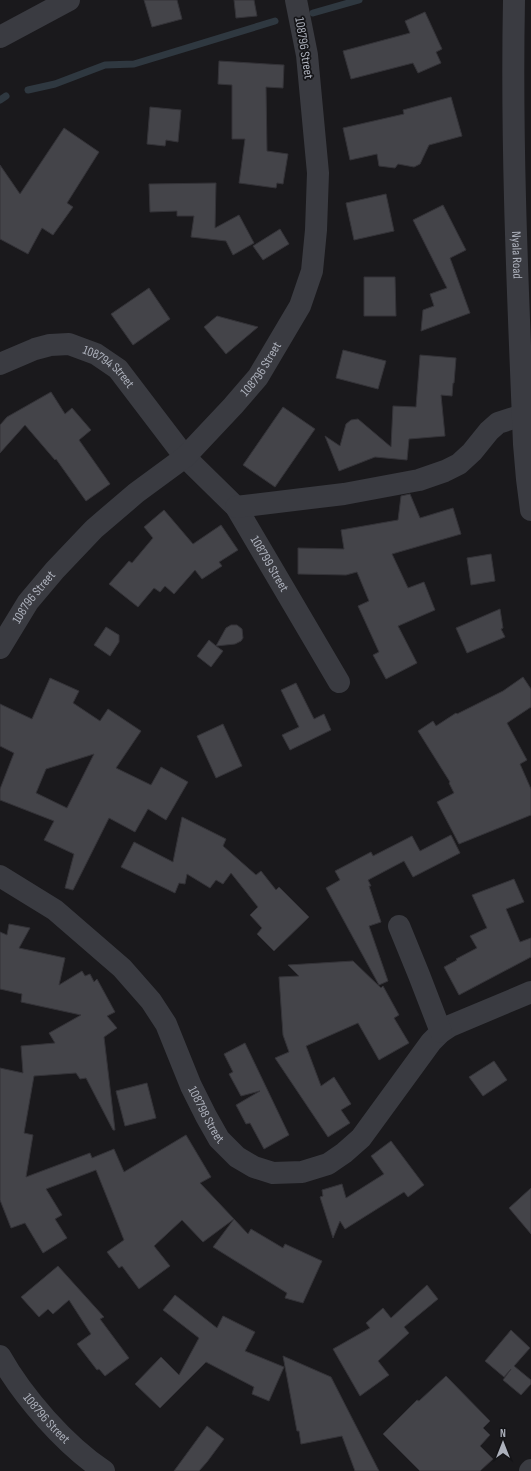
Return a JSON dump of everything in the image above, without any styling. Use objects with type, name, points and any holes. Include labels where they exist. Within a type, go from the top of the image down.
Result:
[{"type":"street","points":[[0,38],[69,0]]},
{"type":"street","name":"108796 Street","points":[[0,648],[28,602],[55,570],[94,529],[136,493],[185,458],[258,377],[300,306],[312,271],[316,230],[318,173],[307,55],[296,0]]},
{"type":"street","name":"Nyala Road","points":[[514,0],[512,77],[514,184],[523,415],[527,479],[531,510]]},
{"type":"street","name":"108794 Street","points":[[0,364],[35,349],[55,344],[69,344],[96,354],[118,369],[185,458]]},
{"type":"street","points":[[236,507],[344,494],[419,480],[439,474],[459,464],[498,423],[523,415]]},
{"type":"street","name":"108799 Street","points":[[185,458],[236,507],[339,682]]},
{"type":"street","name":"108798 Street","points":[[0,876],[55,910],[122,968],[151,1001],[166,1024],[191,1086],[219,1139],[237,1157],[254,1167],[273,1173],[302,1172],[328,1164],[344,1153],[361,1138],[430,1042],[441,1032],[470,1017],[531,992]]},
{"type":"street","points":[[399,926],[441,1032]]},
{"type":"street","name":"108796 Street","points":[[0,1356],[31,1400],[63,1436],[104,1471]]},
{"type":"building","points":[[144,0],[177,0],[182,19],[152,27]]},
{"type":"building","points":[[234,0],[254,0],[257,16],[236,18]]},
{"type":"building","points":[[425,12],[442,49],[436,52],[441,63],[418,73],[413,63],[351,79],[343,51],[410,33],[405,21]]},
{"type":"building","points":[[219,61],[284,65],[283,88],[266,87],[267,151],[288,154],[283,184],[277,183],[276,188],[239,183],[245,139],[232,139],[232,85],[218,84]]},
{"type":"building","points":[[451,97],[462,136],[429,145],[420,164],[414,167],[398,164],[395,168],[379,166],[377,154],[350,160],[343,128],[404,114],[403,110]]},
{"type":"building","points":[[150,107],[181,110],[178,142],[166,140],[165,146],[147,144]]},
{"type":"building","points":[[64,128],[99,152],[67,203],[73,207],[53,235],[42,228],[28,254],[0,239],[0,165],[20,194]]},
{"type":"building","points":[[216,183],[215,228],[239,215],[254,243],[233,255],[226,241],[191,237],[194,216],[177,216],[177,211],[150,212],[149,184]]},
{"type":"building","points":[[386,194],[394,231],[354,240],[346,203]]},
{"type":"building","points":[[443,205],[466,250],[450,258],[470,313],[421,331],[423,310],[434,306],[430,294],[447,288],[413,220]]},
{"type":"building","points":[[280,229],[289,244],[263,260],[253,246]]},
{"type":"building","points":[[364,277],[395,277],[396,316],[364,316]]},
{"type":"building","points":[[149,288],[170,319],[133,345],[111,314]]},
{"type":"building","points":[[217,316],[258,327],[226,354],[204,327]]},
{"type":"building","points":[[343,350],[386,361],[378,389],[336,378]]},
{"type":"building","points":[[420,355],[456,358],[452,396],[441,395],[445,436],[409,439],[407,460],[375,457],[339,471],[325,436],[340,446],[346,424],[351,420],[358,419],[391,447],[393,406],[416,407]]},
{"type":"building","points":[[51,392],[65,414],[72,408],[91,430],[79,440],[110,484],[86,501],[56,459],[55,460],[25,425],[0,453],[0,425],[7,417]]},
{"type":"building","points":[[283,407],[315,429],[275,487],[243,465]]},
{"type":"building","points":[[410,494],[420,518],[453,508],[461,534],[392,554],[408,588],[424,582],[435,610],[398,626],[417,663],[386,679],[373,655],[379,652],[358,606],[369,601],[357,572],[346,575],[298,574],[298,548],[344,549],[341,530],[398,520],[401,496]]},
{"type":"building","points":[[164,510],[193,544],[221,525],[238,550],[219,562],[222,566],[202,579],[195,570],[174,594],[165,586],[160,592],[154,588],[138,607],[109,584],[129,561],[132,563],[153,538],[144,527]]},
{"type":"building","points":[[491,554],[495,581],[471,585],[467,558]]},
{"type":"building","points":[[500,609],[503,628],[501,629],[505,637],[467,653],[456,628]]},
{"type":"building","points":[[231,625],[237,625],[242,629],[243,638],[241,641],[235,644],[216,646],[226,628]]},
{"type":"building","points":[[106,627],[119,635],[119,642],[110,656],[94,645]]},
{"type":"building","points":[[209,640],[223,651],[211,667],[197,656]]},
{"type":"building","points":[[523,677],[531,689],[531,707],[507,723],[527,760],[520,764],[531,789],[531,815],[459,844],[437,802],[454,793],[449,783],[450,782],[418,731],[433,721],[436,726],[456,713],[457,714],[503,691]]},
{"type":"building","points":[[50,678],[79,691],[73,703],[100,721],[108,709],[141,731],[116,768],[151,785],[161,767],[188,782],[166,820],[148,809],[135,832],[109,818],[73,890],[65,888],[74,854],[44,840],[54,821],[0,800],[0,789],[14,753],[0,746],[0,704],[32,719]],"holes":[[[94,754],[67,808],[36,793],[46,769]]]},
{"type":"building","points":[[296,683],[314,719],[324,714],[331,730],[290,750],[282,735],[299,727],[281,690]]},
{"type":"building","points":[[223,724],[242,766],[216,778],[197,736]]},
{"type":"building","points":[[182,817],[226,839],[223,846],[256,875],[261,871],[276,890],[279,887],[309,917],[274,951],[257,934],[262,928],[250,915],[258,907],[231,873],[223,884],[216,880],[210,888],[187,874],[185,884],[179,883],[175,893],[121,867],[134,842],[173,862]]},
{"type":"building","points":[[451,835],[460,853],[413,877],[404,861],[368,880],[381,922],[369,926],[388,981],[379,985],[326,888],[340,880],[335,871],[371,852],[373,856],[412,836],[420,851]]},
{"type":"building","points":[[514,879],[524,902],[506,909],[520,942],[531,938],[531,957],[459,995],[444,967],[477,948],[470,936],[487,928],[472,895]]},
{"type":"building","points":[[9,924],[30,928],[19,948],[65,958],[59,985],[82,971],[85,976],[90,974],[94,982],[97,979],[115,1012],[107,1016],[117,1028],[104,1037],[115,1130],[113,1130],[86,1078],[80,1079],[76,1073],[34,1076],[24,1133],[33,1135],[26,1177],[90,1153],[92,1158],[114,1149],[124,1172],[186,1135],[211,1177],[200,1183],[234,1219],[203,1242],[182,1220],[154,1246],[170,1266],[139,1289],[122,1266],[119,1268],[107,1252],[124,1240],[96,1170],[46,1189],[62,1215],[55,1219],[67,1238],[43,1253],[25,1223],[11,1228],[0,1200],[0,1068],[23,1073],[21,1046],[55,1043],[49,1033],[81,1015],[21,1002],[22,994],[0,989],[0,932],[7,935]]},
{"type":"building","points":[[353,961],[381,988],[383,986],[399,1015],[394,1018],[409,1043],[379,1060],[358,1023],[306,1046],[321,1086],[334,1077],[351,1104],[341,1110],[350,1123],[328,1137],[275,1058],[289,1052],[283,1035],[279,977],[299,976],[288,965]]},
{"type":"building","points":[[245,1043],[289,1135],[264,1149],[250,1123],[246,1124],[236,1105],[260,1091],[241,1096],[229,1074],[233,1072],[224,1054]]},
{"type":"building","points":[[494,1061],[507,1080],[483,1096],[469,1077]]},
{"type":"building","points":[[147,1083],[156,1118],[125,1126],[116,1091]]},
{"type":"building","points":[[391,1141],[424,1185],[408,1197],[404,1192],[345,1229],[340,1221],[333,1238],[320,1197],[323,1196],[322,1190],[342,1184],[346,1198],[384,1174],[371,1156]]},
{"type":"building","points":[[531,1188],[531,1234],[509,1208]]},
{"type":"building","points":[[234,1219],[248,1234],[251,1229],[283,1248],[285,1244],[322,1261],[303,1303],[285,1298],[287,1293],[213,1247]]},
{"type":"building","points":[[58,1266],[104,1317],[100,1319],[129,1358],[105,1376],[99,1369],[97,1370],[77,1344],[91,1334],[69,1300],[53,1314],[48,1309],[39,1317],[21,1297]]},
{"type":"building","points":[[427,1285],[438,1299],[404,1327],[409,1333],[378,1361],[389,1375],[360,1396],[333,1349],[370,1328],[366,1323],[383,1308],[391,1318]]},
{"type":"building","points":[[175,1295],[217,1328],[223,1316],[255,1332],[245,1351],[284,1367],[269,1401],[252,1394],[254,1387],[206,1362],[160,1408],[135,1384],[161,1357],[179,1375],[199,1338],[163,1310]]},
{"type":"building","points":[[511,1330],[530,1348],[514,1366],[531,1380],[531,1384],[521,1395],[503,1380],[511,1369],[504,1377],[485,1361]]},
{"type":"building","points":[[283,1356],[331,1377],[379,1471],[355,1471],[342,1436],[301,1444],[299,1431],[297,1431]]},
{"type":"building","points":[[446,1376],[490,1421],[483,1428],[490,1435],[480,1446],[493,1459],[480,1471],[420,1471],[383,1434],[417,1400],[419,1401]]},
{"type":"building","points":[[207,1426],[224,1439],[199,1471],[174,1471]]},
{"type":"waterway","points":[[313,13],[359,0]]},
{"type":"waterway","points":[[28,90],[55,84],[105,65],[134,64],[275,21]]},
{"type":"waterway","points":[[0,100],[6,96]]}]
